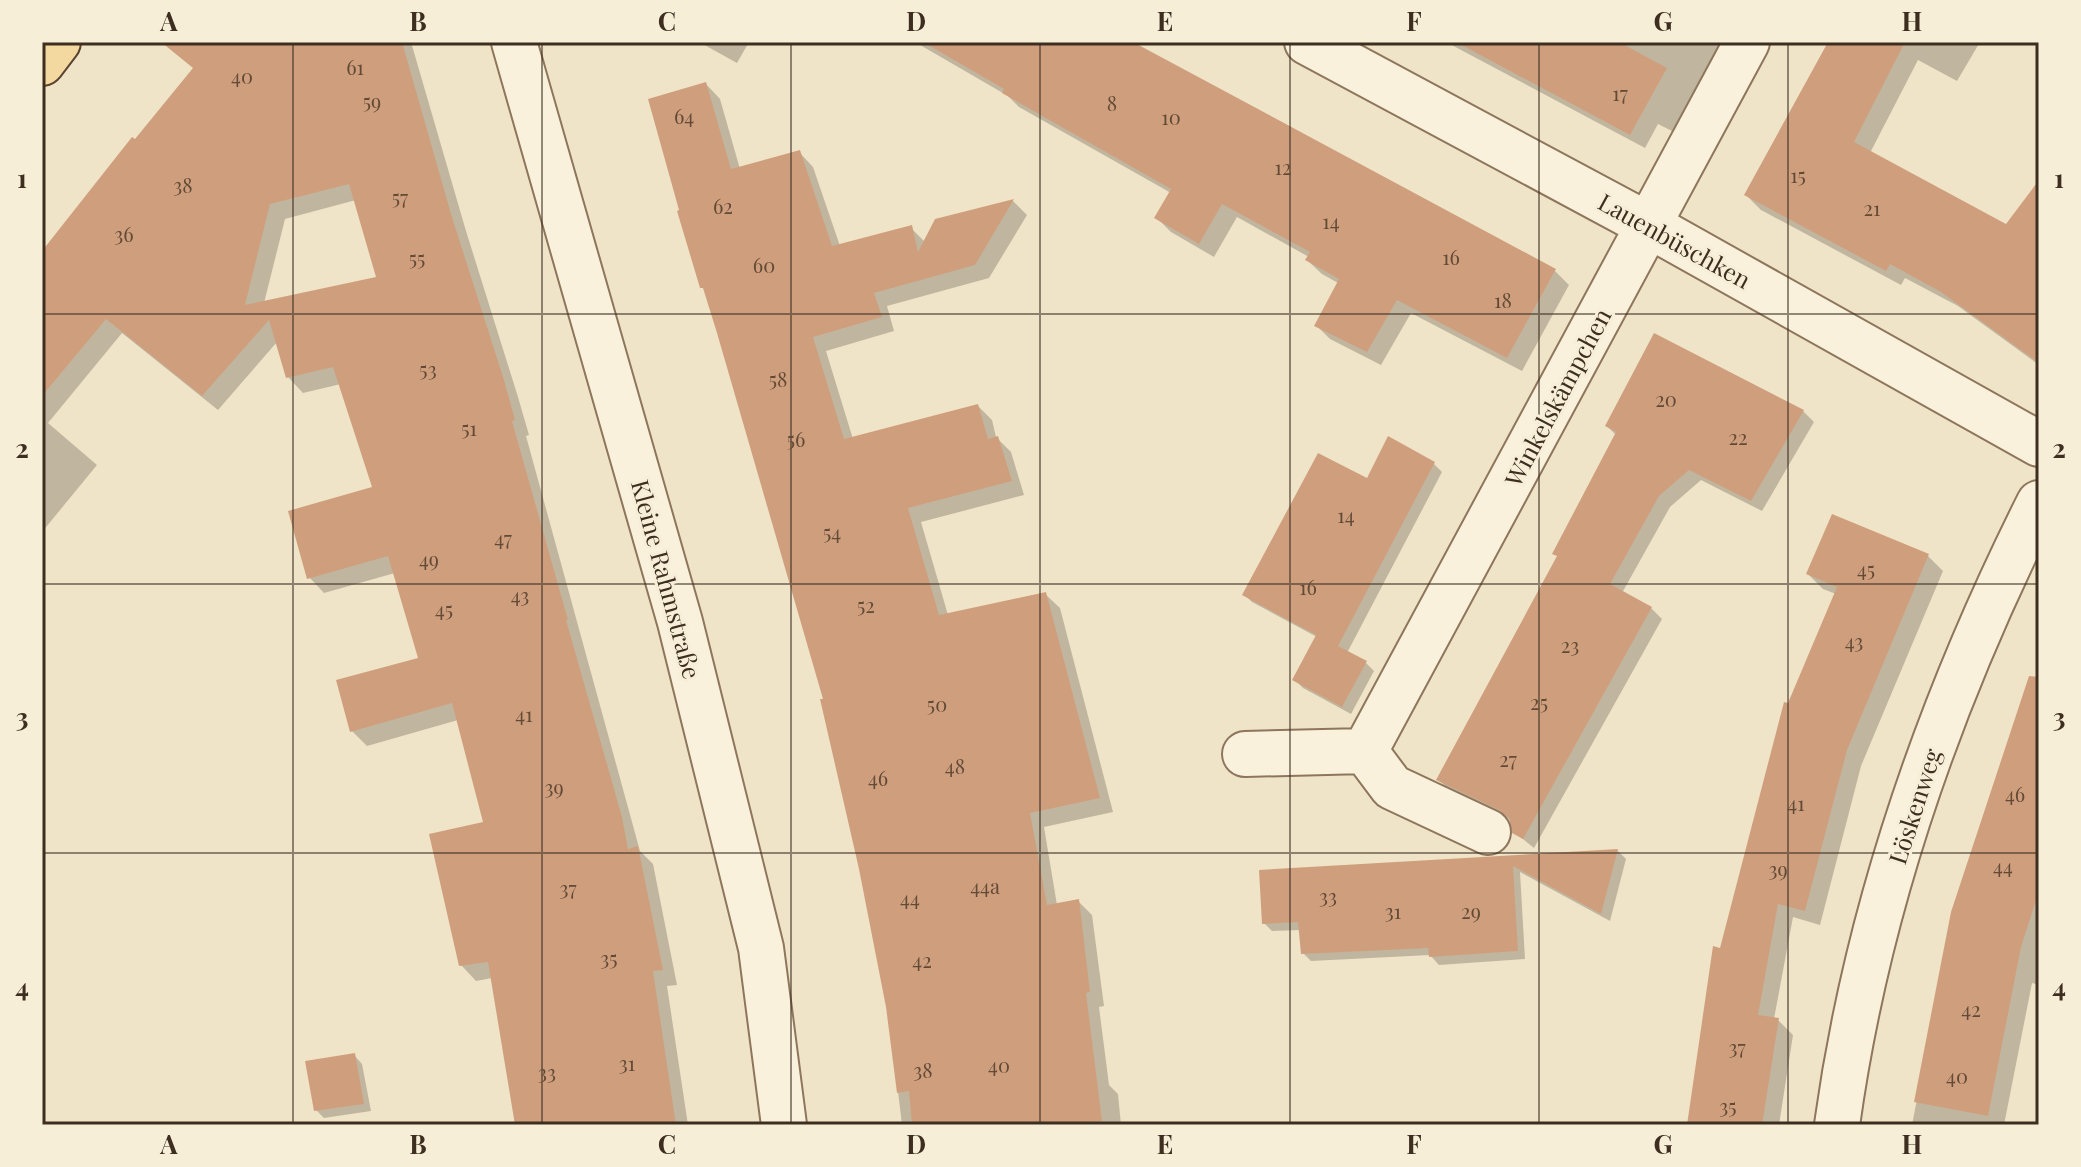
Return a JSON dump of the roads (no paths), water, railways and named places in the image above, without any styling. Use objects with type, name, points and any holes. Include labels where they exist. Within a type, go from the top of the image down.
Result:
[{"type":"main road","points":[[42,63],[58,42]]},
{"type":"street","name":"Kleine Rahmstraße","points":[[514,42],[680,622],[761,948],[784,1125]]},
{"type":"street","name":"Lauenbüschken","points":[[1307,42],[1650,226],[2039,444]]},
{"type":"street","name":"Winkelskämpchen","points":[[1365,751],[1747,42]]},
{"type":"street","name":"Löskenweg","points":[[1837,1125],[1844,1074],[1869,953],[1915,794],[1965,659],[2039,503]]},
{"type":"street","points":[[1245,754],[1365,751],[1392,787],[1488,832]]}]
